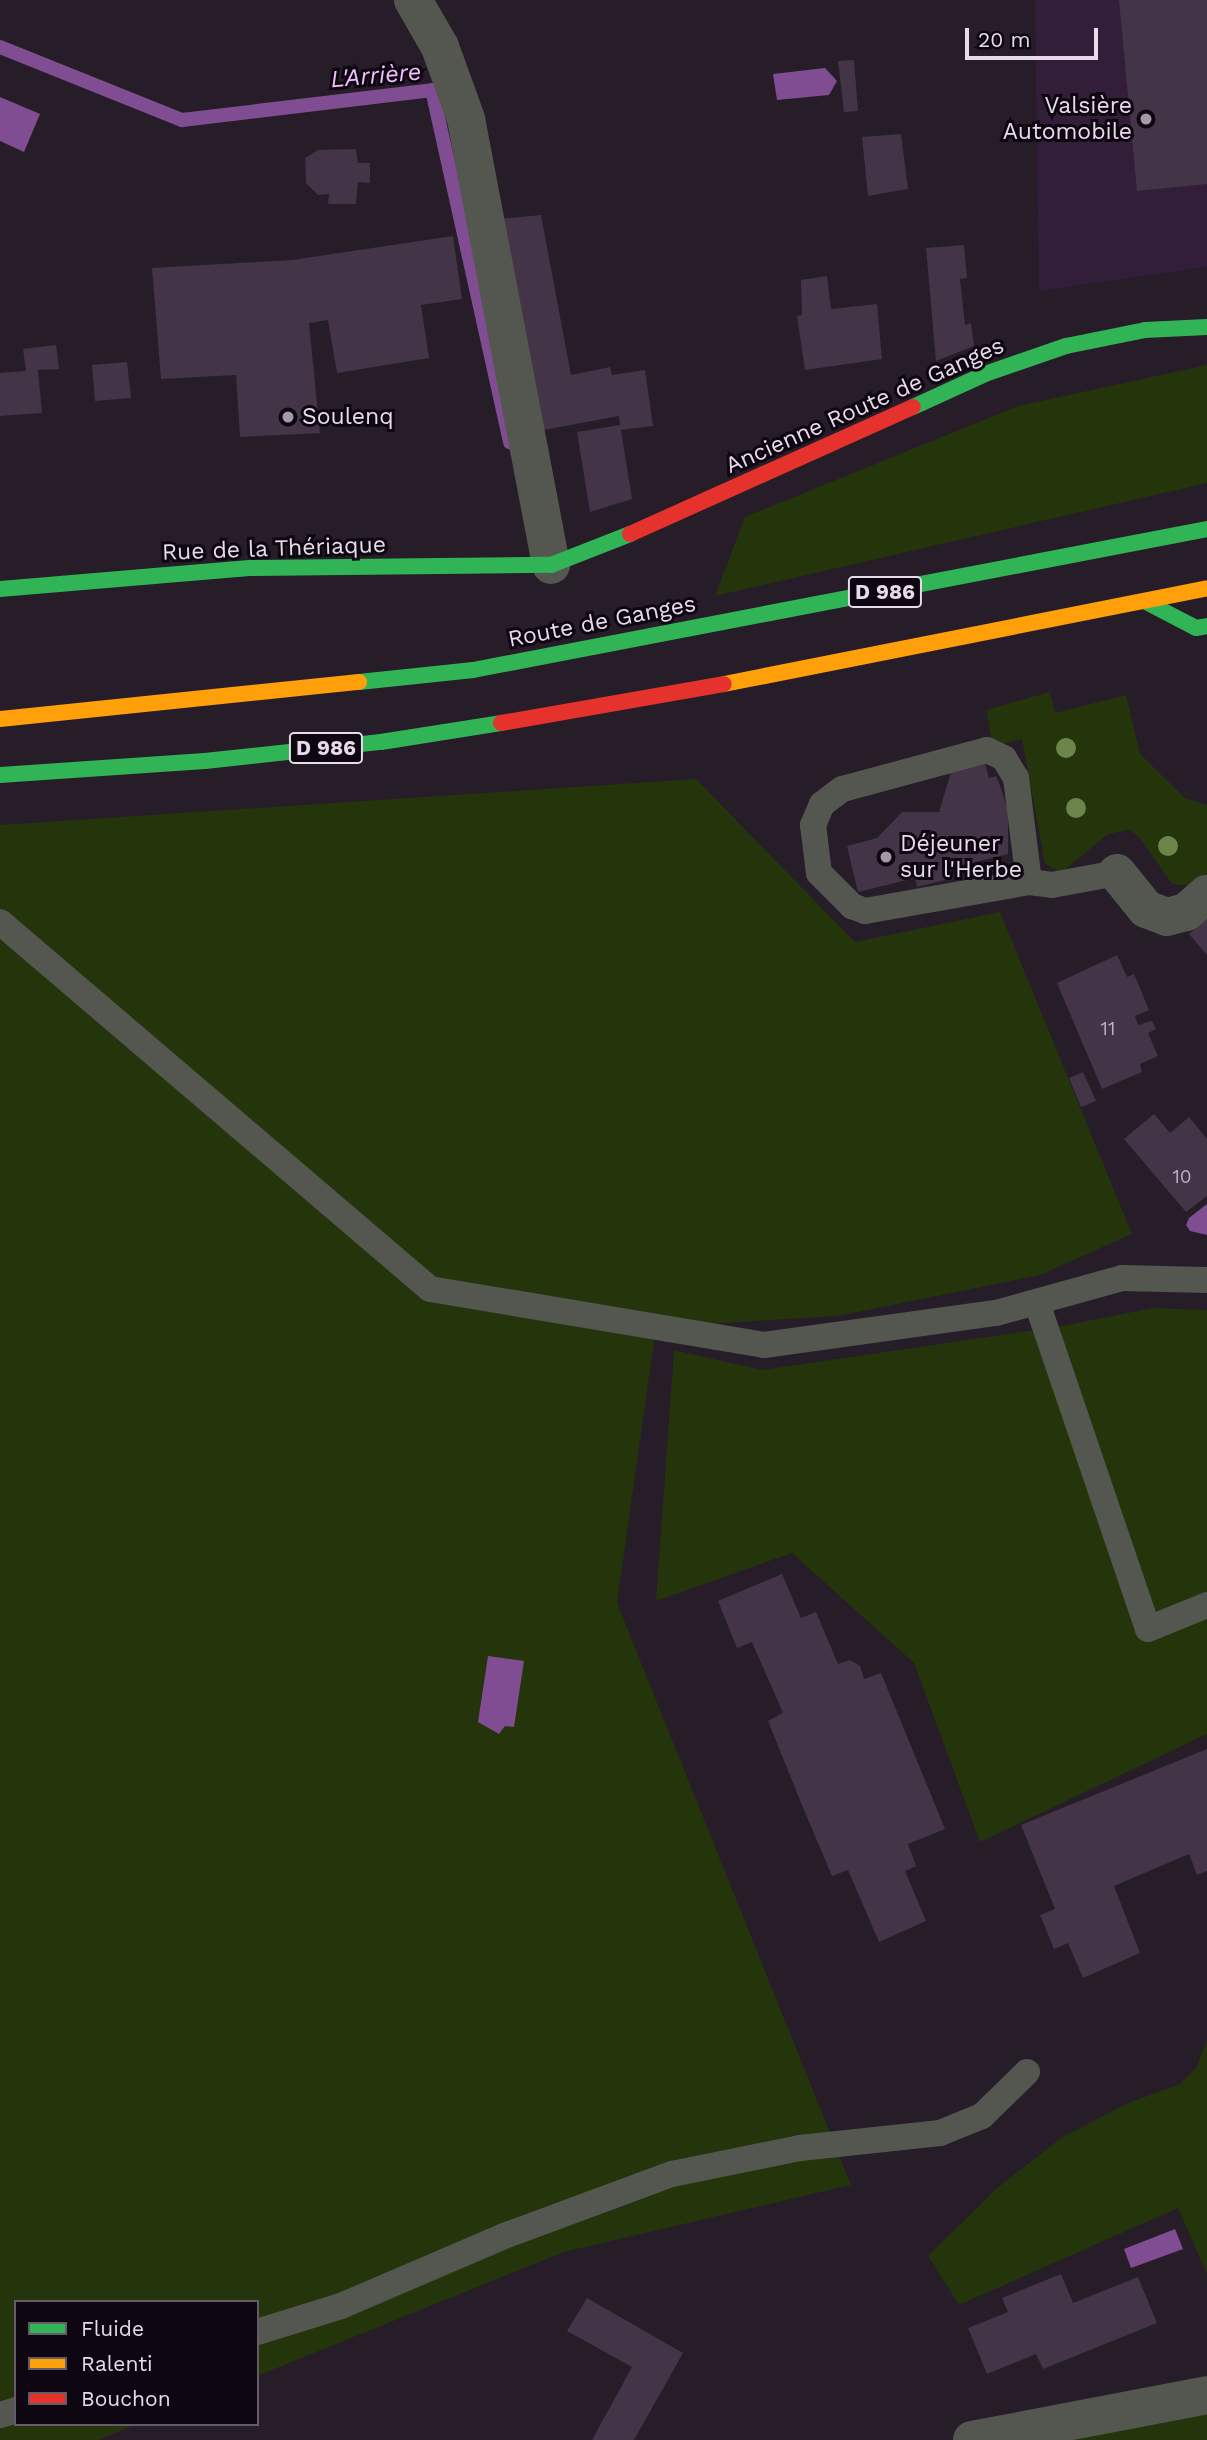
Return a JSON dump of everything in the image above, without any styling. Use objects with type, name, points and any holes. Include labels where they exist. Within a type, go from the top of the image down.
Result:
[{"type":"main road","name":"Ancienne Route de Ganges","points":[[551,565],[667,520],[985,374],[1066,346],[1144,330],[1207,327]]},
{"type":"main road","name":"Route de Ganges","points":[[0,719],[473,670],[1207,529]]},
{"type":"main road","name":"Rue de la Thériaque","points":[[0,589],[251,568],[551,565]]},
{"type":"main road","name":"D 986","points":[[0,775],[205,761],[381,742],[649,699],[1148,603],[1207,588]]},
{"type":"main road","points":[[1148,603],[1196,628],[1207,626]]},
{"type":"street","points":[[413,0],[440,47],[466,119],[551,565]]},
{"type":"street","points":[[1116,873],[1146,909],[1167,917],[1186,912],[1207,894]]},
{"type":"street","points":[[972,2440],[1207,2395]]},
{"type":"lane","points":[[1028,882],[1016,778],[1004,758],[987,750],[842,789],[822,804],[813,825],[819,873],[852,906],[865,911],[1028,882],[1052,886],[1116,873]]},
{"type":"lane","points":[[0,922],[430,1289],[764,1345],[1037,1303],[1122,1278],[1207,1280]]},
{"type":"lane","points":[[1037,1303],[1148,1629],[1207,1605]]},
{"type":"lane","points":[[259,2331],[341,2306],[582,2205],[672,2174],[800,2148],[940,2133],[982,2116],[1027,2072]]},
{"type":"shaded area","points":[[1035,0],[1207,0],[1207,267],[1039,291]]},
{"type":"shaded area","points":[[825,68],[837,81],[829,95],[777,100],[773,74]]},
{"type":"shaded area","points":[[0,97],[40,114],[24,152],[0,141]]},
{"type":"shaded area","points":[[1207,1204],[1207,1235],[1190,1231],[1186,1225],[1189,1218]]},
{"type":"shaded area","points":[[488,1656],[524,1661],[514,1727],[505,1726],[499,1734],[478,1722]]},
{"type":"shaded area","points":[[1175,2229],[1183,2249],[1131,2268],[1124,2249]]},
{"type":"green space","points":[[1207,365],[1207,483],[715,596],[745,517],[1018,406]]},
{"type":"green space","points":[[1050,692],[1055,713],[1126,695],[1140,754],[1185,798],[1207,805],[1207,873],[1189,886],[1172,884],[1140,838],[1129,830],[1108,834],[1061,873],[1045,863],[1022,739],[993,746],[986,710]]},
{"type":"green space","points":[[696,779],[855,942],[1000,912],[1132,1234],[1040,1275],[838,1316],[656,1327],[617,1603],[851,2185],[564,2252],[259,2375],[259,2300],[14,2300],[14,2426],[132,2426],[98,2440],[0,2440],[0,825]]},
{"type":"green space","points":[[1153,1308],[1207,1310],[1207,1734],[980,1842],[914,1663],[792,1553],[656,1601],[674,1350],[762,1370],[1062,1326]]},
{"type":"green space","points":[[1207,2040],[1207,2274],[1178,2208],[959,2305],[928,2256],[996,2189],[1061,2138],[1128,2103],[1180,2084],[1196,2068]]},
{"type":"green space","points":[[1207,2412],[1207,2440],[1076,2440],[1077,2436]]},
{"type":"building","points":[[1119,0],[1207,0],[1207,184],[1137,191]]},
{"type":"building","points":[[854,60],[858,111],[844,112],[838,61]]},
{"type":"building","points":[[901,134],[908,189],[868,196],[862,137]]},
{"type":"building","points":[[356,149],[358,163],[370,163],[370,183],[358,182],[356,204],[328,204],[329,194],[318,195],[306,183],[305,158],[318,150]]},
{"type":"building","points":[[541,215],[571,375],[610,367],[612,375],[645,370],[653,426],[621,430],[632,499],[590,512],[577,432],[620,425],[619,416],[538,431],[500,219]]},
{"type":"building","points":[[453,236],[462,299],[421,305],[429,358],[337,373],[328,320],[309,323],[320,433],[240,437],[236,375],[161,379],[152,268],[292,260]]},
{"type":"building","points":[[964,245],[967,278],[960,279],[965,325],[971,323],[974,346],[936,361],[926,248]]},
{"type":"building","points":[[827,276],[831,309],[877,304],[882,359],[805,370],[797,316],[802,315],[801,280]]},
{"type":"building","points":[[56,345],[59,369],[38,370],[42,413],[0,416],[0,373],[26,371],[23,349]]},
{"type":"building","points":[[127,362],[131,398],[95,401],[92,365]]},
{"type":"building","points":[[985,763],[989,778],[996,776],[1008,810],[1008,854],[947,869],[949,879],[917,887],[915,878],[858,892],[847,846],[877,838],[902,812],[939,812],[951,772]]},
{"type":"building","points":[[1207,919],[1207,955],[1189,934]]},
{"type":"building","points":[[1117,955],[1127,977],[1134,974],[1149,1010],[1135,1016],[1138,1025],[1152,1021],[1156,1029],[1148,1033],[1158,1056],[1140,1064],[1142,1072],[1102,1089],[1057,983]]},
{"type":"building","points":[[1083,1072],[1096,1101],[1081,1107],[1069,1078]]},
{"type":"building","points":[[1154,1114],[1170,1133],[1189,1117],[1207,1139],[1207,1196],[1186,1212],[1124,1139]]},
{"type":"building","points":[[782,1574],[801,1618],[816,1612],[838,1664],[850,1660],[860,1666],[864,1679],[881,1673],[945,1829],[908,1844],[916,1866],[905,1871],[926,1921],[879,1942],[848,1870],[832,1876],[768,1721],[783,1713],[752,1642],[737,1648],[718,1601]]},
{"type":"building","points":[[1207,1749],[1207,1871],[1197,1875],[1189,1854],[1114,1886],[1140,1953],[1083,1978],[1068,1943],[1054,1949],[1040,1915],[1055,1909],[1021,1825]]},
{"type":"building","points":[[1061,2274],[1073,2303],[1138,2277],[1157,2323],[1043,2369],[1036,2354],[987,2374],[968,2328],[1008,2312],[1002,2298]]},
{"type":"building","points":[[587,2298],[683,2353],[634,2440],[592,2440],[632,2367],[567,2331]]},
{"type":"waterway","name":"L'Arrière","points":[[0,47],[182,120],[432,90],[510,442]]},
{"type":"traffic: fast","points":[[913,407],[985,374],[1066,346],[1145,330],[1207,327]]},
{"type":"traffic: fast","points":[[359,682],[473,670],[1207,529]]},
{"type":"traffic: fast","points":[[0,589],[252,568],[551,565],[630,534]]},
{"type":"traffic: fast","points":[[1148,603],[1196,628],[1207,626]]},
{"type":"traffic: fast","points":[[0,775],[205,761],[381,742],[501,723]]},
{"type":"traffic: slow","points":[[724,684],[1207,588]]},
{"type":"traffic: slow","points":[[0,719],[359,682]]},
{"type":"traffic: jam","points":[[630,534],[913,407]]},
{"type":"traffic: jam","points":[[501,723],[724,684]]},
{"type":"place","name":"Valsière Automobile","points":[[1146,119]]},
{"type":"place","name":"Soulenq","points":[[288,417]]},
{"type":"place","name":"Déjeuner sur l'Herbe","points":[[886,857]]}]
